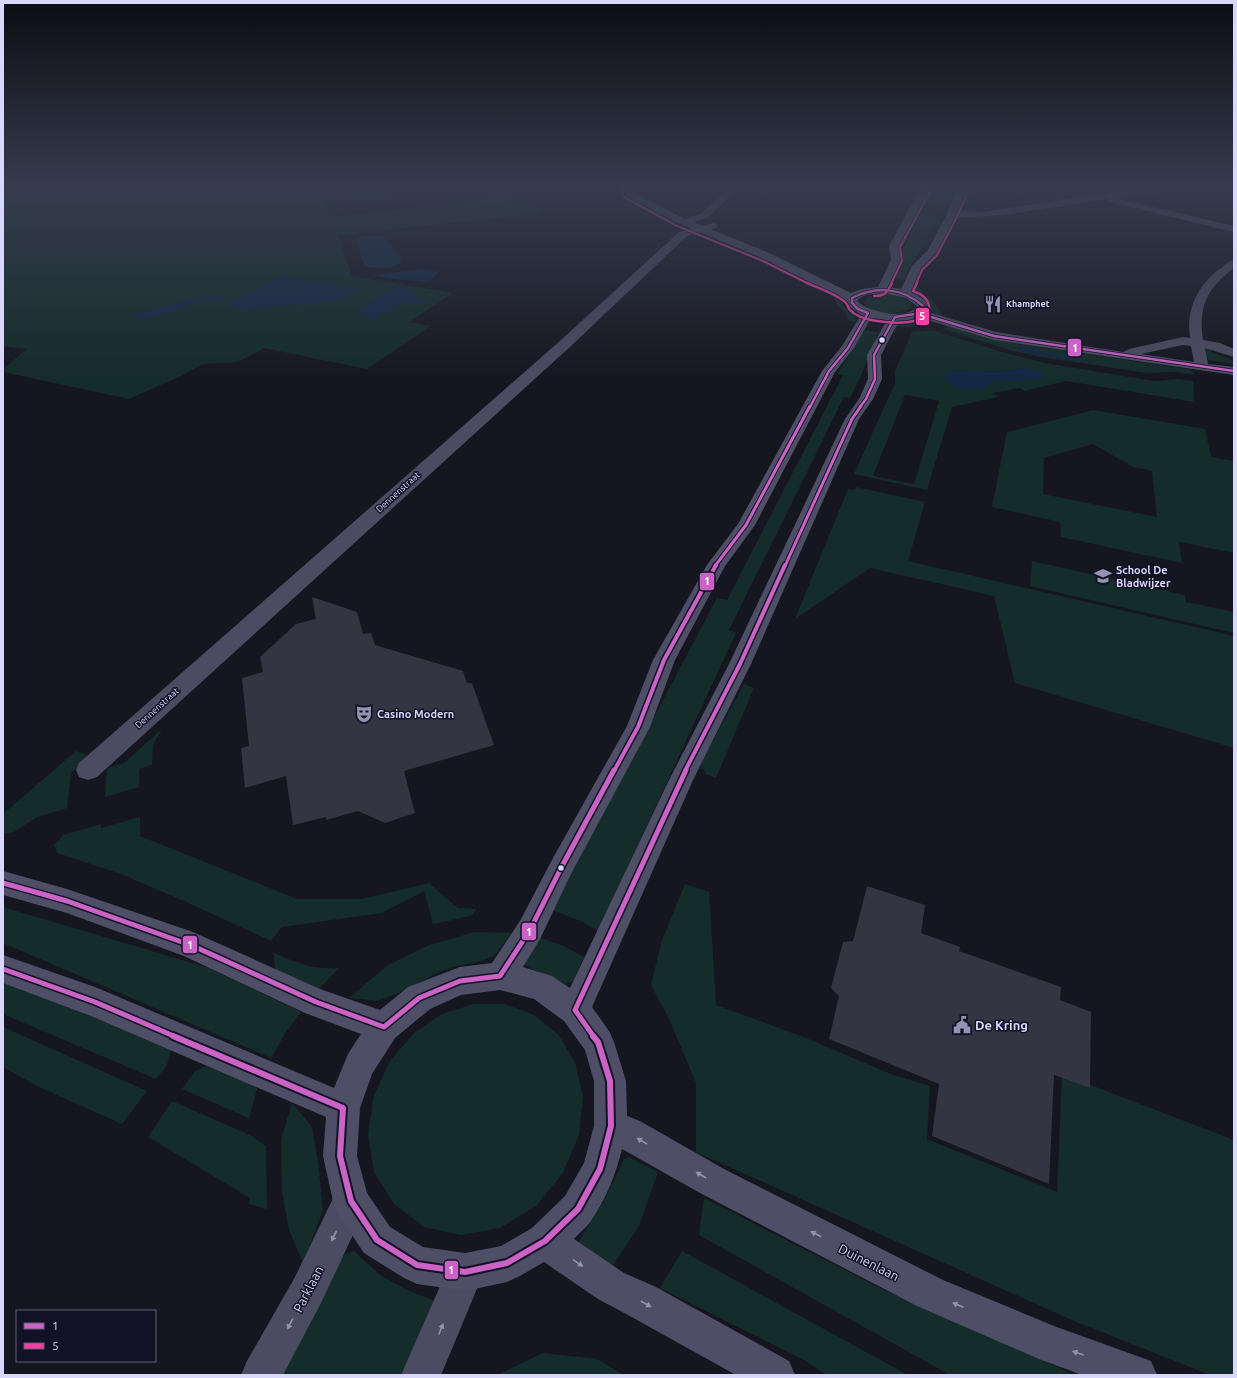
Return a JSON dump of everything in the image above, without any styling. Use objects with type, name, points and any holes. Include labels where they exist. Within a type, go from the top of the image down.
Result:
[{"type":"main road","points":[[757,251],[811,278],[883,305]]},
{"type":"main road","points":[[575,1010],[681,780],[740,664],[852,420],[866,399],[875,379],[874,355],[886,331],[882,290],[896,260],[895,251]]},
{"type":"main road","points":[[500,976],[530,930],[566,859],[638,727],[664,660],[716,565],[746,524],[829,371],[883,305],[917,266],[932,251]]},
{"type":"main road","points":[[882,290],[883,305]]},
{"type":"main road","points":[[3,883],[67,900],[193,946],[316,1002],[384,1027]]},
{"type":"main road","points":[[3,970],[95,1002],[343,1108]]},
{"type":"main road","points":[[500,976],[541,986],[575,1010],[598,1042],[610,1081],[612,1126],[600,1169],[578,1209],[545,1242],[507,1263],[465,1272],[417,1265],[377,1240],[351,1201],[340,1156],[343,1108],[359,1065],[384,1027],[419,998],[460,981],[500,976]]},
{"type":"main road","name":"Duinenlaan","points":[[612,1126],[628,1133],[712,1181],[930,1293],[1053,1345],[1137,1375]]},
{"type":"main road","points":[[545,1242],[611,1286],[642,1301],[775,1375]]},
{"type":"street","name":"Dennenstraat","points":[[88,770],[576,334],[664,251]]},
{"type":"street","points":[[1202,367],[1194,323],[1198,303],[1211,281],[1234,263]]},
{"type":"street","points":[[883,305],[988,335],[1128,357],[1234,371]]},
{"type":"street","points":[[1128,357],[1127,353],[1183,341],[1215,346],[1234,353]]},
{"type":"street","name":"Parklaan","points":[[262,1375],[308,1290],[351,1201]]},
{"type":"street","points":[[421,1375],[465,1272]]},
{"type":"green space","points":[[3,251],[344,251],[352,276],[453,293],[409,322],[431,326],[367,369],[264,348],[238,362],[203,364],[183,375],[129,399],[3,372],[3,370],[26,349],[3,346]]},
{"type":"green space","points":[[902,251],[920,251],[909,267],[904,280],[891,278]]},
{"type":"green space","points":[[913,287],[920,288],[924,294],[934,302],[943,316],[941,317],[931,311],[925,301],[913,290]]},
{"type":"green space","points":[[832,292],[854,315],[856,319],[855,322],[848,320],[845,312],[837,304],[831,293]]},
{"type":"green space","points":[[874,295],[899,297],[908,301],[912,305],[909,309],[904,311],[892,313],[878,312],[867,307],[864,302],[868,297]]},
{"type":"green space","points":[[910,319],[932,322],[913,327],[892,326],[901,320]]},
{"type":"green space","points":[[948,326],[1003,342],[1188,369],[1195,375],[1175,372],[1147,373],[1042,357],[1013,351],[943,329]]},
{"type":"green space","points":[[864,330],[878,332],[861,376],[850,398],[844,397],[729,630],[736,633],[598,931],[583,922],[552,910],[717,598],[727,600],[843,375],[837,374]]},
{"type":"green space","points":[[932,330],[1002,352],[1045,363],[1154,381],[1178,379],[1193,381],[1194,402],[1066,381],[1025,391],[1020,388],[993,393],[998,397],[952,407],[927,490],[854,474],[895,383],[895,371],[912,332]],"holes":[[[1022,368],[1016,380],[995,381],[948,371],[1003,371]],[[905,395],[939,401],[914,484],[873,476]]]},
{"type":"green space","points":[[1206,348],[1211,350],[1211,352],[1234,361],[1234,364],[1209,360],[1206,358]]},
{"type":"green space","points":[[1093,410],[1205,429],[1211,457],[1234,461],[1234,553],[1179,542],[1182,563],[1061,537],[1060,522],[992,507],[1007,432]],"holes":[[[1093,444],[1133,467],[1152,471],[1157,517],[1043,494],[1044,458]]]},
{"type":"green space","points":[[856,487],[925,502],[908,561],[1234,636],[1234,748],[1015,683],[994,596],[870,568],[795,619],[848,489],[855,490]]},
{"type":"green space","points":[[1032,561],[1185,595],[1186,602],[1234,612],[1234,633],[1030,586]]},
{"type":"green space","points":[[744,684],[754,688],[716,778],[706,774],[700,765]]},
{"type":"green space","points":[[162,729],[153,745],[152,765],[139,769],[139,787],[105,797],[107,768],[124,763]]},
{"type":"green space","points":[[76,751],[87,755],[89,758],[71,773],[67,808],[37,817],[14,832],[3,834],[3,814]]},
{"type":"green space","points":[[140,817],[140,836],[297,899],[361,899],[430,883],[458,908],[477,909],[471,916],[433,924],[424,891],[382,913],[282,927],[271,941],[121,874],[57,853],[54,845],[63,835],[101,824],[101,828]]},
{"type":"green space","points":[[685,884],[709,892],[716,1005],[806,1038],[891,1074],[930,1086],[927,1139],[1057,1192],[1062,1074],[1234,1140],[1234,1375],[1210,1375],[1074,1321],[696,1152],[696,1083],[669,1019],[651,985],[662,940]]},
{"type":"green space","points":[[3,907],[209,968],[301,1012],[286,1032],[271,1058],[3,943]]},
{"type":"green space","points":[[475,932],[512,933],[494,956],[478,962],[452,967],[378,1001],[349,998],[388,965],[429,945]]},
{"type":"green space","points":[[538,937],[564,946],[584,957],[573,981],[566,984],[526,966],[524,960]]},
{"type":"green space","points":[[274,953],[298,963],[313,967],[339,968],[319,989],[275,970]]},
{"type":"green space","points":[[3,983],[73,1008],[171,1050],[167,1065],[156,1079],[3,1014]]},
{"type":"green space","points":[[474,1004],[505,1004],[534,1015],[558,1034],[575,1062],[583,1097],[579,1135],[563,1173],[536,1206],[500,1228],[461,1235],[424,1227],[394,1204],[374,1172],[368,1134],[374,1095],[390,1061],[414,1033],[442,1014]]},
{"type":"green space","points":[[3,1027],[147,1091],[122,1124],[39,1087],[3,1067]]},
{"type":"green space","points":[[206,1066],[258,1086],[249,1118],[182,1089],[194,1072]]},
{"type":"green space","points":[[172,1101],[252,1136],[266,1146],[267,1209],[249,1204],[250,1198],[148,1137]]},
{"type":"green space","points":[[292,1103],[312,1127],[318,1161],[323,1210],[303,1263],[289,1230],[282,1192],[281,1139]]},
{"type":"green space","points":[[629,1157],[658,1172],[639,1226],[613,1265],[581,1247],[579,1241],[604,1201],[624,1159]]},
{"type":"green space","points":[[704,1198],[886,1291],[1000,1340],[1074,1375],[950,1375],[699,1235]]},
{"type":"green space","points":[[354,1251],[380,1275],[409,1291],[436,1301],[401,1375],[275,1375],[342,1255]]},
{"type":"green space","points":[[682,1251],[908,1375],[827,1375],[804,1360],[660,1288]]},
{"type":"green space","points":[[543,1353],[597,1359],[624,1375],[497,1375]]},
{"type":"water","points":[[359,251],[396,251],[402,261],[395,266],[390,267],[380,268],[365,266]]},
{"type":"water","points":[[419,269],[439,272],[431,281],[423,282],[380,277],[377,275]]},
{"type":"water","points":[[285,277],[360,290],[341,300],[241,310],[234,309],[231,302]]},
{"type":"water","points":[[396,286],[417,291],[414,297],[427,301],[423,303],[403,303],[374,319],[356,312]]},
{"type":"water","points":[[206,296],[227,296],[225,301],[202,301],[193,303],[166,314],[148,319],[130,315]]},
{"type":"water","points":[[1021,347],[1081,358],[1082,360],[1080,362],[1024,352],[1018,349]]},
{"type":"water","points":[[1022,368],[1042,372],[1045,375],[1040,380],[995,381],[983,389],[965,389],[954,387],[945,380],[948,371],[1003,371]]},
{"type":"building","name":"Casino Modern","points":[[312,597],[357,612],[363,634],[371,633],[375,645],[463,671],[467,683],[472,683],[494,745],[404,771],[415,813],[385,823],[358,811],[326,820],[326,817],[293,825],[286,776],[245,788],[241,748],[249,746],[242,678],[263,672],[260,657],[296,624],[316,619]]},
{"type":"building","name":"De Kring","points":[[867,886],[925,905],[921,933],[960,947],[959,951],[1061,987],[1060,1000],[1091,1012],[1090,1088],[1054,1075],[1049,1184],[932,1136],[939,1084],[829,1039],[839,996],[831,988],[843,942],[853,941]]},
{"type":"transit line","name":"5","points":[[739,251],[763,261],[846,302],[849,309],[856,315],[876,321],[899,323],[916,320],[923,316],[928,310],[929,303],[927,299],[923,295],[913,291],[922,270],[939,251]]},
{"type":"transit line","name":"5","points":[[874,296],[883,296],[887,293],[902,261],[901,251]]},
{"type":"transit line","name":"1","points":[[3,883],[67,901],[193,946],[316,1002],[384,1027],[419,998],[460,981],[500,976],[530,930],[562,866],[638,727],[664,660],[716,565],[746,525],[829,371],[848,348],[868,313],[858,309],[852,303],[852,298],[870,291],[889,290],[908,295],[923,306],[921,310],[915,314],[895,317],[874,355],[875,379],[866,399],[852,419],[740,664],[681,780],[575,1010],[598,1042],[610,1081],[611,1126],[600,1169],[578,1209],[545,1241],[507,1263],[465,1272],[417,1265],[377,1240],[351,1201],[340,1156],[343,1108],[95,1002],[3,969]]},
{"type":"transit line","name":"1","points":[[918,313],[994,336],[1234,371]]},
{"type":"place","name":"Khamphet","points":[[993,304]]},
{"type":"place","name":"School De Bladwijzer","points":[[1103,576]]},
{"type":"place","name":"Casino Modern","points":[[364,714]]},
{"type":"place","name":"De Kring","points":[[962,1025]]}]
